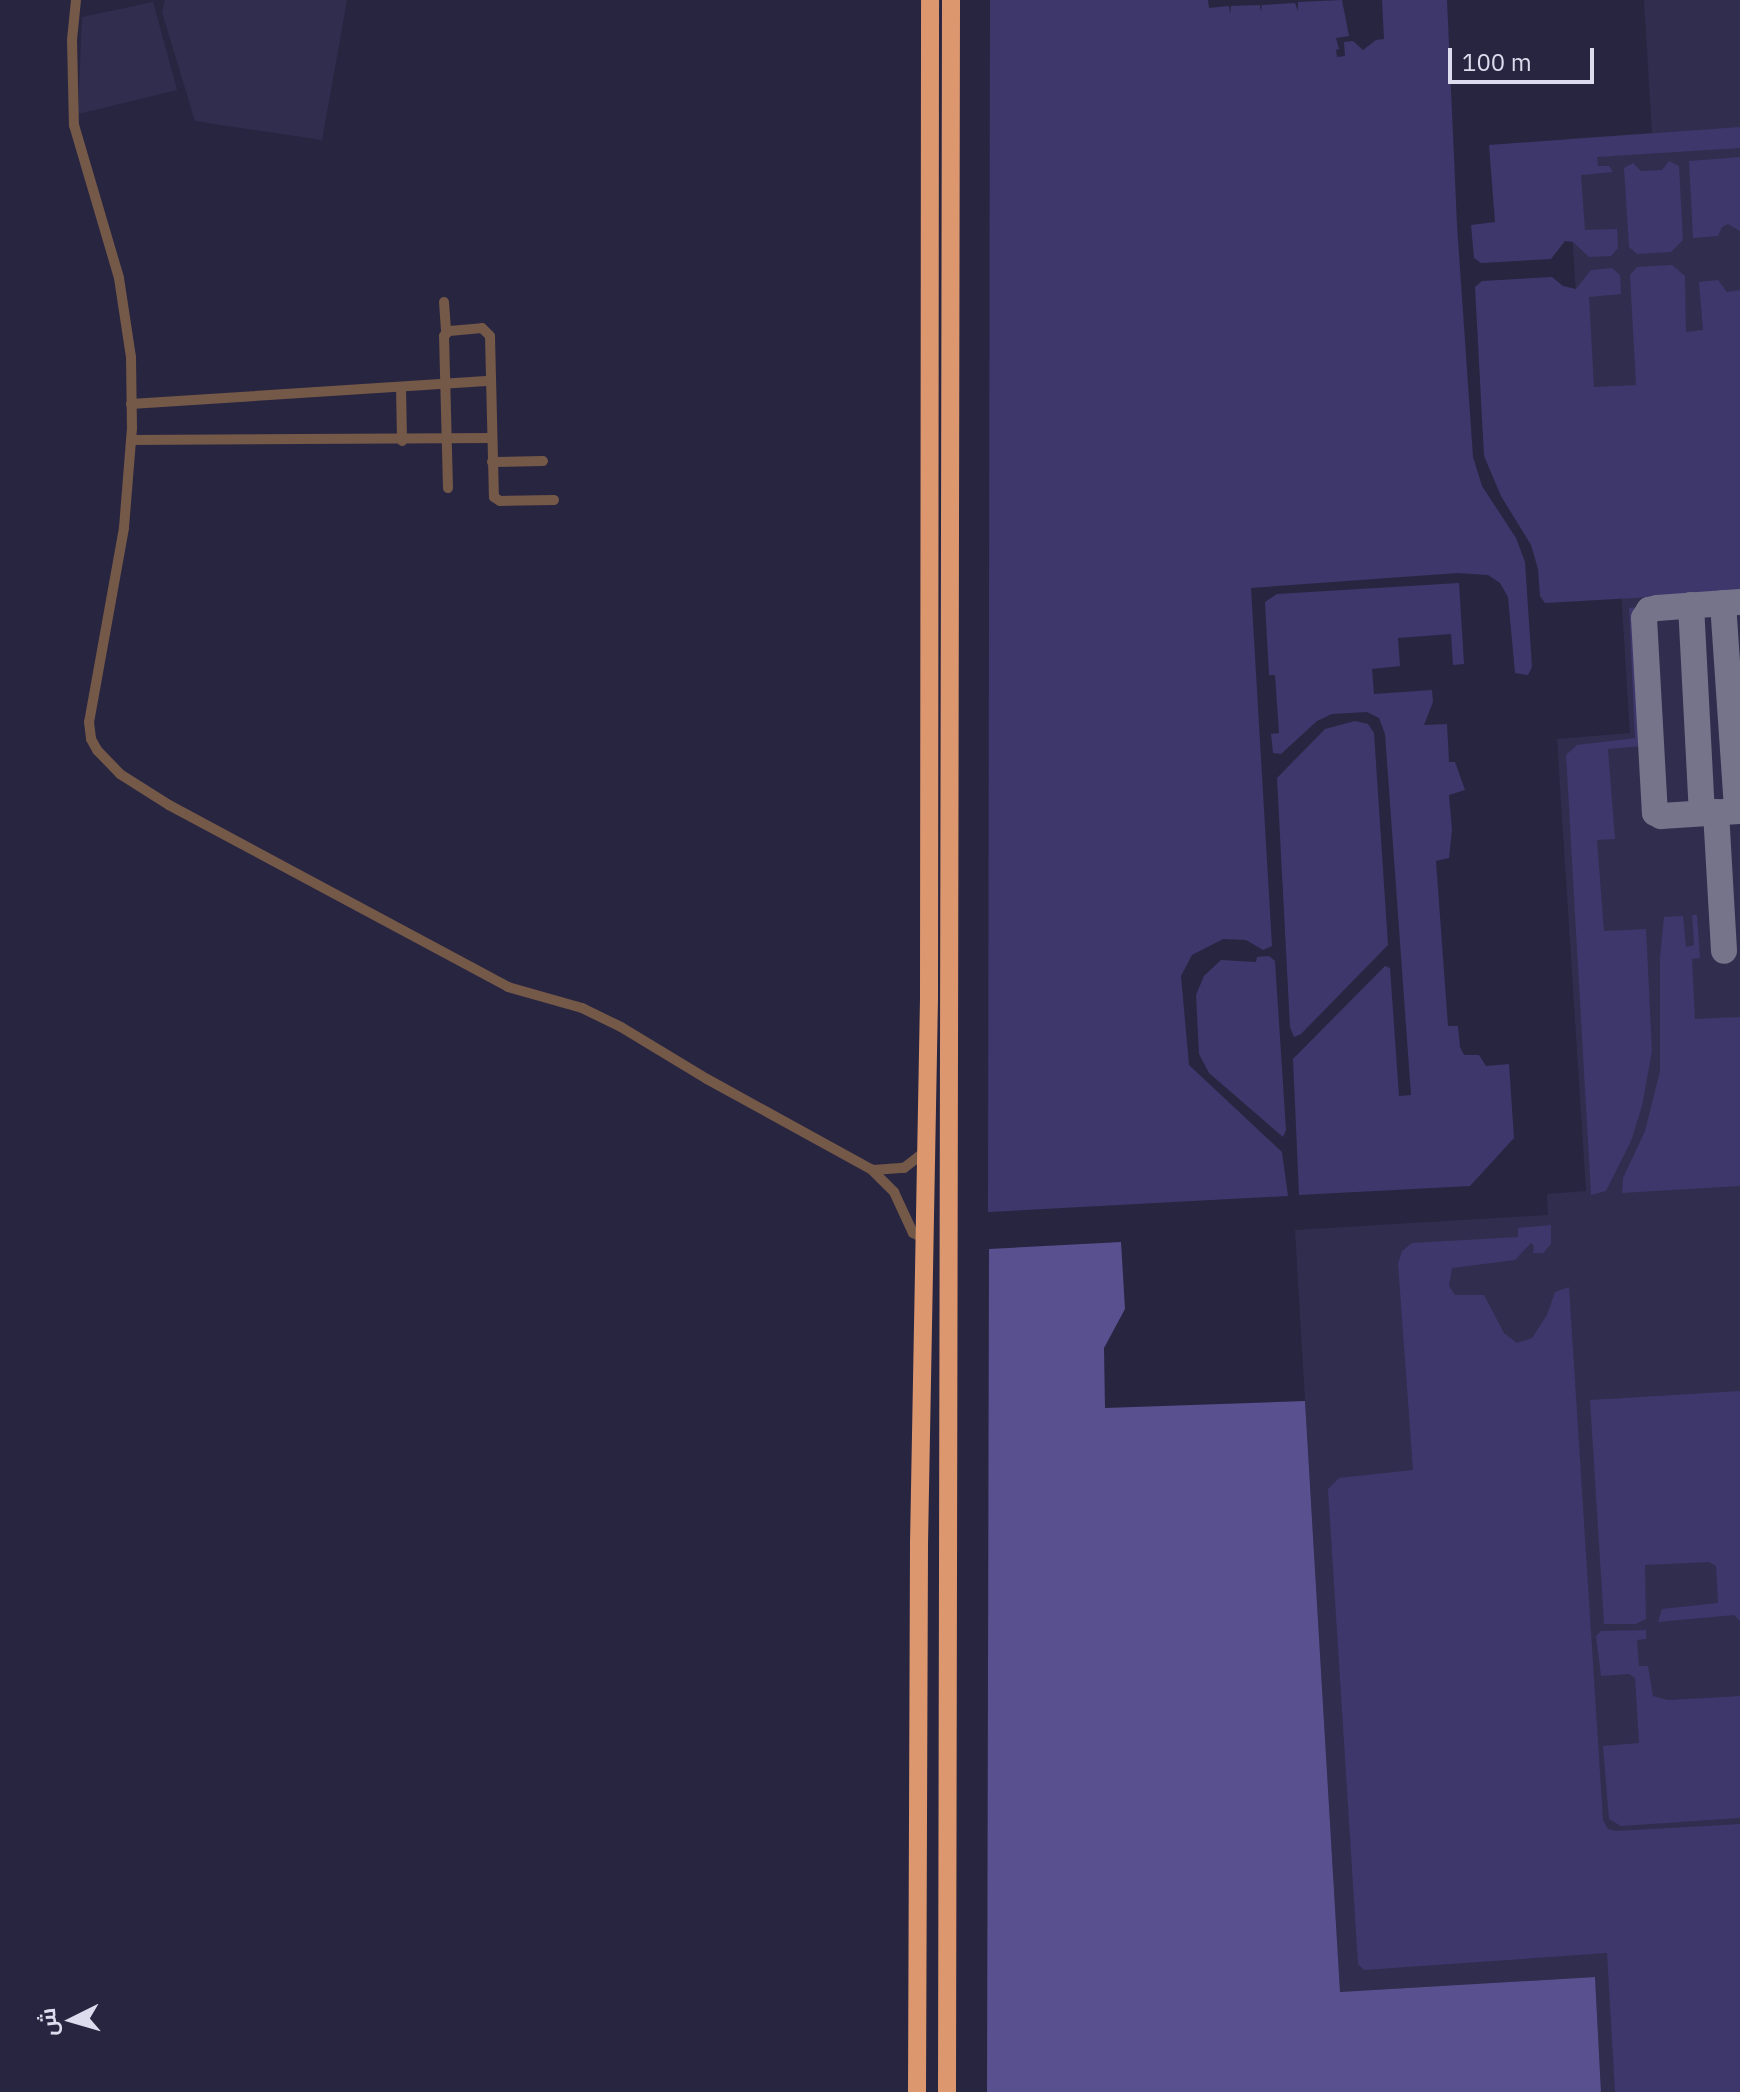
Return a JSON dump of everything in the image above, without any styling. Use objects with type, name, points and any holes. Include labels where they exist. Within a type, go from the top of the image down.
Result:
[{"type":"highway","points":[[917,2092],[919,1544],[929,996],[930,0]]},
{"type":"highway","points":[[947,2092],[951,0]]},
{"type":"highway","points":[[929,298],[952,299]]},
{"type":"highway","points":[[926,1239],[948,1239]]},
{"type":"street","points":[[76,0],[72,40],[74,125],[122,290],[131,357],[131,440],[117,578],[89,722],[91,739],[109,764],[169,805],[490,977],[524,993],[582,1008],[621,1027],[707,1079],[871,1169],[894,1192],[913,1233],[926,1239]]},
{"type":"street","points":[[444,302],[448,488]]},
{"type":"street","points":[[446,333],[488,331],[496,499],[554,500]]},
{"type":"street","points":[[131,404],[490,381]]},
{"type":"street","points":[[401,387],[402,441]]},
{"type":"street","points":[[131,440],[402,441],[492,438]]},
{"type":"street","points":[[492,462],[543,461]]},
{"type":"street","points":[[871,1169],[904,1168],[926,1151]]},
{"type":"shaded area","points":[[165,0],[347,0],[322,140],[195,121],[162,12]]},
{"type":"shaded area","points":[[990,0],[1208,0],[1209,8],[1229,6],[1230,14],[1231,6],[1260,5],[1261,12],[1262,5],[1295,3],[1298,11],[1298,2],[1342,0],[1349,36],[1336,38],[1339,49],[1336,50],[1337,57],[1345,56],[1344,42],[1353,41],[1363,50],[1376,40],[1384,39],[1382,0],[1447,0],[1457,225],[1473,457],[1482,486],[1516,538],[1525,562],[1532,667],[1528,675],[1515,673],[1508,597],[1500,583],[1488,575],[1458,573],[1251,588],[1272,946],[1263,950],[1246,940],[1223,939],[1192,955],[1181,976],[1189,1065],[1282,1152],[1288,1196],[988,1212]]},
{"type":"shaded area","points":[[1644,0],[1740,0],[1740,2092],[1601,2092],[1595,1977],[1340,1992],[1295,1230],[1548,1215],[1547,1194],[1586,1191],[1557,739],[1630,733],[1608,387],[1582,388],[1566,139],[1652,133]]},
{"type":"shaded area","points":[[153,2],[177,90],[78,114],[82,17]]},
{"type":"shaded area","points":[[1740,127],[1740,148],[1597,157],[1598,166],[1609,166],[1613,172],[1581,175],[1585,230],[1617,229],[1618,248],[1611,256],[1589,257],[1573,242],[1565,241],[1551,259],[1481,263],[1474,258],[1471,225],[1495,222],[1489,145]]},
{"type":"shaded area","points":[[1740,157],[1740,231],[1728,224],[1722,227],[1718,236],[1693,238],[1689,161]]},
{"type":"shaded area","points":[[1669,161],[1679,166],[1683,240],[1671,252],[1637,254],[1629,247],[1624,168],[1633,163],[1641,171],[1662,170]]},
{"type":"shaded area","points":[[1672,265],[1685,276],[1686,332],[1703,330],[1699,282],[1718,280],[1727,292],[1740,290],[1740,592],[1545,603],[1540,596],[1538,569],[1531,545],[1501,496],[1484,456],[1475,287],[1482,281],[1552,277],[1563,286],[1576,289],[1591,270],[1612,268],[1620,275],[1621,294],[1589,297],[1594,387],[1636,385],[1630,275],[1637,267]]},
{"type":"shaded area","points":[[1459,583],[1464,664],[1453,665],[1451,634],[1398,638],[1400,666],[1372,669],[1374,694],[1432,690],[1433,702],[1424,725],[1447,724],[1449,762],[1455,762],[1465,790],[1449,795],[1452,830],[1449,858],[1436,861],[1448,1026],[1458,1026],[1464,1055],[1479,1055],[1486,1066],[1509,1064],[1514,1138],[1470,1186],[1299,1195],[1293,1059],[1385,966],[1390,968],[1399,1096],[1411,1095],[1385,734],[1379,718],[1367,712],[1332,714],[1317,721],[1281,754],[1273,753],[1271,734],[1279,733],[1275,675],[1269,675],[1265,602],[1277,594]]},
{"type":"shaded area","points":[[1634,607],[1642,746],[1608,749],[1615,839],[1597,840],[1604,931],[1646,929],[1652,1051],[1642,1106],[1631,1141],[1606,1191],[1591,1195],[1566,755],[1577,745],[1635,738],[1629,608]]},
{"type":"shaded area","points":[[1355,721],[1368,724],[1374,733],[1388,945],[1301,1034],[1294,1037],[1290,1027],[1277,778],[1325,729]]},
{"type":"shaded area","points":[[1692,915],[1697,915],[1700,958],[1692,959],[1695,1019],[1740,1017],[1740,1186],[1622,1193],[1623,1178],[1645,1131],[1660,1071],[1660,959],[1664,917],[1683,916],[1686,947],[1694,945]]},
{"type":"shaded area","points":[[1269,956],[1275,961],[1286,1130],[1283,1137],[1209,1073],[1199,1054],[1196,995],[1204,976],[1221,960],[1256,962],[1257,957]]},
{"type":"shaded area","points":[[1551,1225],[1551,1244],[1543,1253],[1533,1253],[1531,1243],[1515,1260],[1452,1268],[1449,1286],[1455,1295],[1484,1295],[1504,1333],[1517,1343],[1532,1338],[1547,1315],[1555,1292],[1569,1287],[1603,1820],[1608,1829],[1616,1831],[1740,1824],[1740,2092],[1615,2092],[1607,1953],[1364,1970],[1358,1964],[1328,1489],[1339,1478],[1413,1470],[1398,1264],[1402,1251],[1412,1243],[1518,1237],[1518,1228]]},
{"type":"shaded area","points":[[1121,1242],[1125,1309],[1104,1348],[1105,1408],[1305,1401],[1340,1992],[1595,1977],[1601,2092],[987,2092],[989,1249]]},
{"type":"shaded area","points":[[1740,1391],[1740,1621],[1734,1615],[1658,1622],[1662,1609],[1718,1603],[1716,1566],[1709,1562],[1645,1565],[1646,1619],[1636,1624],[1604,1624],[1590,1400]]},
{"type":"shaded area","points":[[1646,1630],[1646,1639],[1637,1640],[1639,1666],[1648,1666],[1653,1696],[1668,1700],[1740,1696],[1740,1818],[1621,1826],[1609,1819],[1603,1746],[1639,1743],[1635,1678],[1629,1674],[1601,1676],[1596,1636],[1601,1631]]},
{"type":"taxiway","points":[[1740,602],[1657,608],[1649,610],[1644,618],[1655,813],[1661,816],[1740,811]]},
{"type":"taxiway","points":[[1723,603],[1737,811]]},
{"type":"taxiway","points":[[1691,605],[1702,813]]},
{"type":"taxiway","points":[[1716,812],[1724,951]]}]
